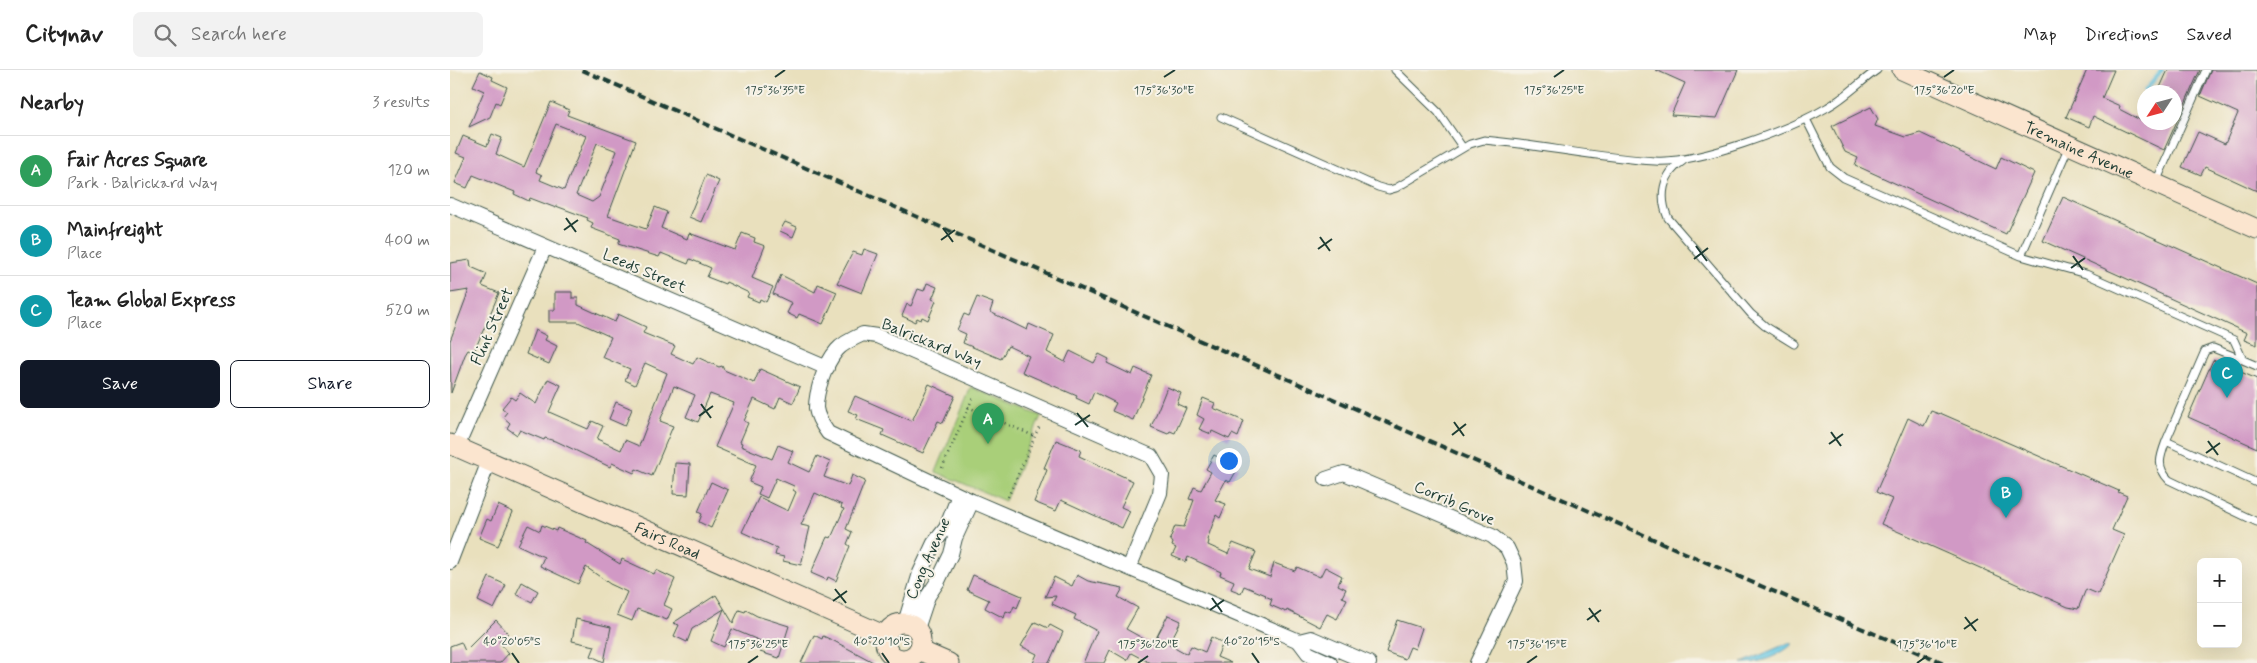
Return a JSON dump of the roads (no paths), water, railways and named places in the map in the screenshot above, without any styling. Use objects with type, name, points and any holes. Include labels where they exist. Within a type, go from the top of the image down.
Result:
[{"type":"street","name":"Tremaine Avenue","points":[[1902,70],[2069,146],[2257,228]]},
{"type":"street","name":"Leeds Street","points":[[450,205],[827,368]]},
{"type":"street","name":"Flint Street","points":[[453,446],[545,247]]},
{"type":"street","name":"Balrickard Way","points":[[1129,568],[1160,493],[1162,475],[1151,456],[878,336],[863,334],[837,350],[827,368],[819,391],[816,410],[820,421],[828,433],[965,498],[1299,641],[1308,653],[1330,663]]},
{"type":"street","name":"Fairs Road","points":[[453,446],[886,636]]},
{"type":"street","points":[[450,562],[489,461]]},
{"type":"street","name":"Corrib Grove","points":[[1326,478],[1344,473],[1492,536],[1507,548],[1514,563],[1516,581],[1477,663]]},
{"type":"street","name":"Cong Avenue","points":[[911,626],[938,581],[951,554],[965,498]]},
{"type":"street","name":"Cong Avenue","points":[[911,626],[920,573],[934,543],[965,498]]},
{"type":"street","points":[[911,626],[922,639],[919,650],[910,659],[896,661],[886,646],[886,636],[891,627],[911,626]]},
{"type":"street","name":"Balrickard Way","points":[[1299,641],[1311,638],[1369,663]]},
{"type":"street","points":[[919,650],[949,663]]},
{"type":"lane","points":[[1395,70],[1438,112],[1463,148]]},
{"type":"lane","points":[[1221,117],[1389,190],[1407,183],[1463,148],[1477,141],[1484,140],[1655,161],[1689,158],[1759,138],[1806,119],[1841,99],[1876,70]]},
{"type":"lane","points":[[2155,184],[2206,70]]},
{"type":"lane","points":[[1806,119],[1827,163],[1838,175],[2021,256],[2086,274],[2234,340],[2244,360]]},
{"type":"lane","points":[[2021,256],[2069,146]]},
{"type":"lane","points":[[1689,158],[1674,167],[1666,178],[1663,201],[1668,218],[1745,309],[1765,326],[1794,344]]},
{"type":"lane","points":[[2257,366],[2213,348],[2205,351],[2159,458],[2162,470],[2169,480],[2257,522]]},
{"type":"lane","points":[[2166,441],[2257,483]]},
{"type":"water","points":[[1788,643],[1793,644],[1775,656],[1756,662],[1742,663]]},
{"type":"waterway","points":[[2150,85],[2162,70]]},
{"type":"railway","points":[[582,70],[1749,581],[1944,663]]},
{"type":"place","name":"Team Global Express","points":[[2227,398]]},
{"type":"place","name":"Fair Acres Square","points":[[988,444]]},
{"type":"place","name":"Mainfreight","points":[[2006,518]]}]
